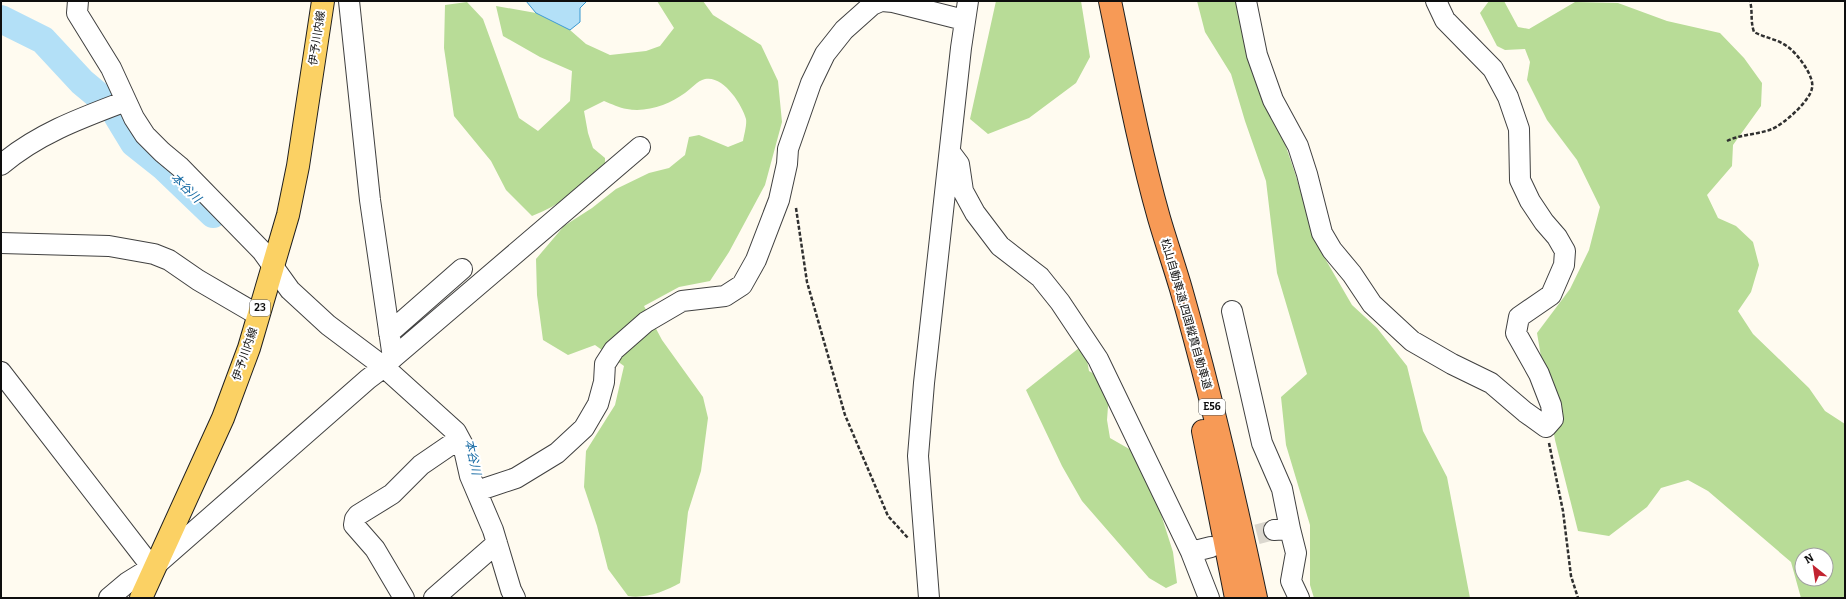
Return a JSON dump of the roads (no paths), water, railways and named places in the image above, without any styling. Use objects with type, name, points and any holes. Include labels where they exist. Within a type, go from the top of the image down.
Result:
[{"type":"highway","name":"松山自動車道;四国縦貫自動車道","points":[[1110,1],[1128,89],[1159,217],[1181,289],[1205,381],[1237,508],[1256,598]]},
{"type":"highway","name":"松山自動車道;四国縦貫自動車道","points":[[1159,217],[1171,290],[1220,510],[1236,598]]},
{"type":"main road","name":"伊予川内線","points":[[141,598],[223,418],[249,348],[288,215],[298,166],[323,1]]},
{"type":"street","points":[[78,1],[77,13],[111,68],[126,101],[145,135],[180,167],[262,251],[290,290],[328,325],[389,363],[445,421],[459,439],[476,491],[493,530],[511,590],[515,598]]},
{"type":"street","points":[[349,1],[370,200],[389,333],[389,363]]},
{"type":"street","points":[[476,491],[516,478],[557,453],[584,428],[598,404],[604,382],[605,364],[614,350],[646,322],[682,301],[725,296],[742,285],[756,260],[779,200],[788,149],[811,83],[826,54],[844,30],[872,5],[881,1],[966,10],[924,383],[918,456],[929,598]]},
{"type":"street","points":[[1246,1],[1256,48],[1271,94],[1284,123],[1298,146],[1307,174],[1322,233],[1332,250],[1352,274],[1372,304],[1412,341],[1452,364],[1491,383],[1525,412],[1546,427],[1553,419],[1551,405],[1539,374],[1516,334],[1519,317],[1551,295],[1564,265],[1565,251],[1557,237],[1544,222],[1530,201],[1520,180],[1519,129],[1508,97],[1493,69],[1445,20],[1436,1]]},
{"type":"street","points":[[1,166],[14,154],[44,136],[126,101]]},
{"type":"street","points":[[109,598],[128,582],[157,564],[368,379],[389,363],[640,147]]},
{"type":"street","points":[[950,152],[959,164],[963,191],[975,213],[1000,246],[1040,277],[1060,302],[1098,359],[1191,552],[1209,598]]},
{"type":"street","points":[[1,243],[109,246],[154,254],[169,260],[198,280],[258,315]]},
{"type":"street","points":[[389,333],[462,269]]},
{"type":"street","points":[[1232,311],[1262,444],[1282,489],[1282,529],[1296,553],[1292,581],[1299,598]]},
{"type":"street","points":[[1,372],[146,561],[157,564]]},
{"type":"street","points":[[404,598],[375,549],[354,525],[355,519],[358,515],[392,494],[421,465],[459,439]]},
{"type":"street","points":[[434,598],[497,543]]},
{"type":"street","points":[[1191,552],[1211,547]]},
{"type":"water","points":[[526,1],[587,1],[580,8],[580,22],[570,30],[536,13]]},
{"type":"waterway","name":"本谷川","points":[[1,19],[43,40],[82,82],[106,102]]},
{"type":"waterway","name":"本谷川","points":[[117,115],[134,143],[163,166],[213,214]]},
{"type":"tunnel","points":[[1228,542],[1274,530]]}]
